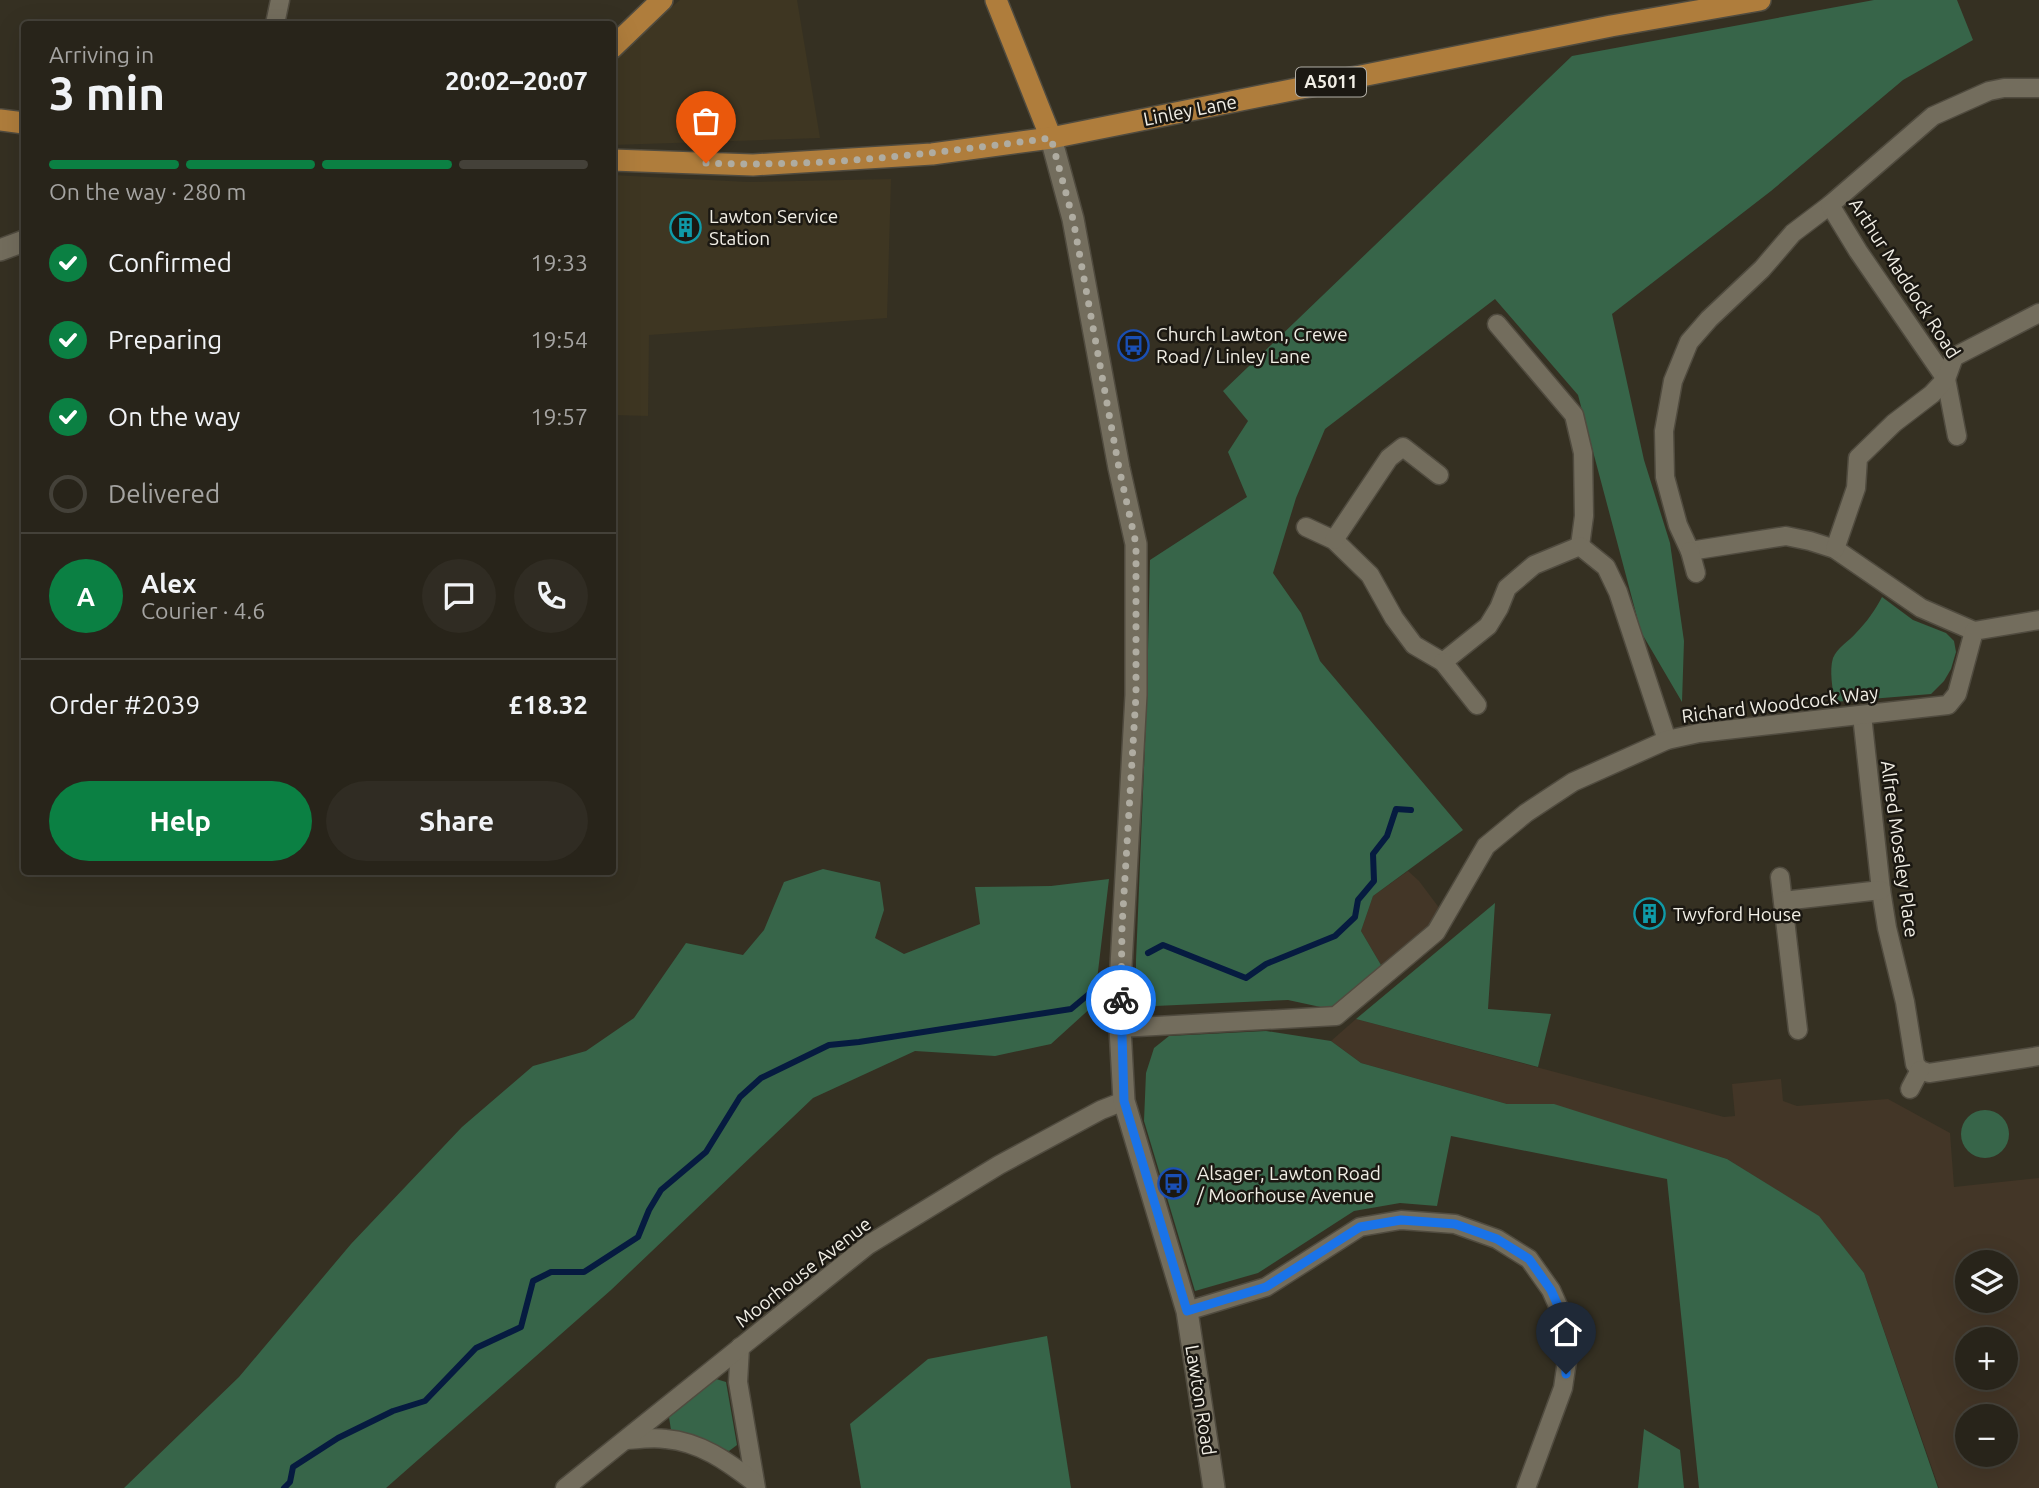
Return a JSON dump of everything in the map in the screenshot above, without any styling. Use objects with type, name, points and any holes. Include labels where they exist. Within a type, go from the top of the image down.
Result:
[{"type":"main road","points":[[616,44],[662,0]]},
{"type":"main road","points":[[996,0],[1051,138]]},
{"type":"main road","name":"Linley Lane","points":[[616,160],[752,165],[932,154],[1051,138],[1611,26],[1760,0]]},
{"type":"main road","points":[[0,120],[21,123]]},
{"type":"main road","name":"Lawton Road","points":[[1051,138],[1073,219],[1119,468],[1136,544],[1136,695],[1122,927],[1120,1028],[1124,1101],[1187,1311],[1214,1488]]},
{"type":"main road","points":[[0,250],[21,242]]},
{"type":"street","points":[[276,21],[280,0]]},
{"type":"street","name":"Arthur Maddock Road","points":[[1946,379],[1858,251],[1830,205],[1933,116],[1989,91],[2039,88]]},
{"type":"street","points":[[1696,573],[1665,477],[1664,431],[1673,382],[1689,342],[1709,318],[1762,269],[1793,233],[1830,205]]},
{"type":"street","points":[[1835,549],[1856,488],[1858,458],[1894,423],[1932,394],[1946,379],[1954,357],[2039,313]]},
{"type":"street","points":[[1497,324],[1573,415],[1583,453],[1584,516],[1580,546]]},
{"type":"street","points":[[1946,379],[1957,436]]},
{"type":"street","points":[[1334,540],[1389,458],[1403,447],[1439,475]]},
{"type":"street","points":[[1306,527],[1334,540],[1370,575],[1394,618],[1414,645],[1443,662],[1477,705]]},
{"type":"street","points":[[1690,551],[1786,536],[1835,549],[1921,608],[1973,631],[2039,620]]},
{"type":"street","points":[[1443,662],[1488,626],[1507,588],[1534,565],[1580,546]]},
{"type":"street","points":[[1580,546],[1606,567],[1619,592],[1667,740]]},
{"type":"street","name":"Richard Woodcock Way","points":[[1120,1028],[1336,1016],[1436,932],[1486,846],[1526,813],[1573,782],[1667,740],[1699,733],[1948,705],[1957,694],[1973,631]]},
{"type":"street","name":"Alfred Moseley Place","points":[[1862,715],[1887,928],[1905,1002],[1915,1064],[1920,1070]]},
{"type":"street","points":[[1780,877],[1798,1030]]},
{"type":"street","points":[[1783,901],[1881,890]]},
{"type":"street","points":[[1910,1089],[1920,1070],[1929,1073],[2039,1056]]},
{"type":"street","name":"Moorhouse Avenue","points":[[565,1488],[868,1245],[999,1165],[1101,1110],[1124,1101]]},
{"type":"street","points":[[1187,1311],[1266,1287],[1360,1227],[1401,1220],[1455,1224],[1497,1239],[1529,1259],[1551,1290],[1565,1333],[1567,1361],[1563,1388],[1526,1488]]},
{"type":"street","points":[[740,1347],[738,1382],[755,1485]]},
{"type":"street","points":[[627,1440],[665,1438],[696,1445],[728,1462],[755,1485]]},
{"type":"shaded area","points":[[680,0],[797,0],[820,138],[616,145],[616,55]]},
{"type":"shaded area","points":[[616,175],[748,182],[891,179],[887,318],[649,335],[648,416],[616,415]]},
{"type":"shaded area","points":[[1408,871],[1440,909],[1429,925],[1381,965],[1361,931],[1373,896]]},
{"type":"shaded area","points":[[1356,1019],[1724,1117],[1735,1116],[1732,1084],[1781,1079],[1783,1101],[1797,1106],[1888,1099],[1950,1133],[1954,1187],[2039,1178],[2039,1488],[1939,1488],[1864,1273],[1818,1216],[1727,1159],[1554,1105],[1507,1104],[1361,1063],[1331,1041]]},
{"type":"green space","points":[[1874,0],[1957,0],[1973,40],[1903,80],[1771,191],[1612,314],[1644,460],[1670,543],[1684,641],[1682,702],[1641,632],[1578,395],[1495,299],[1325,429],[1296,498],[1273,573],[1301,613],[1320,661],[1463,830],[1373,896],[1361,931],[1381,965],[1339,1011],[1288,1000],[1155,1006],[1140,996],[1136,980],[1136,960],[1150,560],[1247,497],[1228,452],[1248,421],[1223,391],[1572,56]]},
{"type":"green space","points":[[1882,597],[1913,620],[1946,633],[1954,641],[1956,652],[1951,669],[1931,694],[1834,702],[1831,674],[1833,658],[1867,620]]},
{"type":"green space","points":[[823,869],[880,882],[884,910],[875,938],[904,954],[980,924],[975,887],[1051,886],[1109,879],[1094,1005],[1051,1044],[995,1056],[915,1051],[813,1098],[611,1290],[386,1488],[124,1488],[239,1377],[351,1244],[462,1127],[533,1066],[586,1051],[634,1018],[686,943],[743,955],[764,930],[784,882]]},
{"type":"green space","points":[[1495,903],[1488,1009],[1551,1014],[1538,1067],[1356,1019]]},
{"type":"green space","points":[[1266,1031],[1331,1041],[1361,1063],[1507,1104],[1554,1104],[1727,1159],[1819,1216],[1864,1273],[1938,1488],[1699,1488],[1667,1179],[1451,1136],[1437,1206],[1400,1203],[1354,1211],[1258,1273],[1195,1291],[1144,1121],[1146,1073],[1154,1048],[1169,1036]]},
{"type":"green space","points":[[1985,1110],[2002,1117],[2009,1134],[2002,1151],[1985,1158],[1968,1151],[1961,1134],[1968,1117]]},
{"type":"green space","points":[[1047,1336],[1071,1488],[861,1488],[850,1424],[928,1359]]},
{"type":"green space","points":[[716,1379],[726,1382],[737,1445],[729,1451],[671,1430],[669,1417]]},
{"type":"green space","points":[[1644,1429],[1680,1450],[1684,1488],[1638,1488]]},
{"type":"waterway","points":[[1148,953],[1163,945],[1246,978],[1266,964],[1335,936],[1355,917],[1358,900],[1374,881],[1373,854],[1387,836],[1396,809],[1411,810]]},
{"type":"waterway","points":[[284,1488],[290,1482],[293,1467],[338,1438],[393,1411],[425,1401],[476,1348],[521,1327],[533,1281],[551,1272],[584,1272],[638,1237],[661,1190],[706,1152],[740,1097],[761,1078],[829,1045],[1071,1009],[1095,989]]},
{"type":"way so far","points":[[706,163],[752,165],[932,154],[1051,138],[1073,219],[1119,468],[1136,544],[1136,695],[1122,927],[1121,1000]]},
{"type":"place","name":"Lawton Service Station","points":[[686,227]]},
{"type":"place","name":"Church Lawton, Crewe Road / Linley Lane","points":[[1133,345]]},
{"type":"place","name":"Twyford House","points":[[1650,914]]},
{"type":"place","name":"Alsager, Lawton Road / Moorhouse Avenue","points":[[1174,1184]]},
{"type":"route","points":[[1121,1000],[1124,1101],[1187,1311],[1266,1287],[1360,1227],[1401,1220],[1455,1224],[1497,1239],[1529,1259],[1551,1290],[1559,1308],[1565,1333],[1566,1374]]}]
